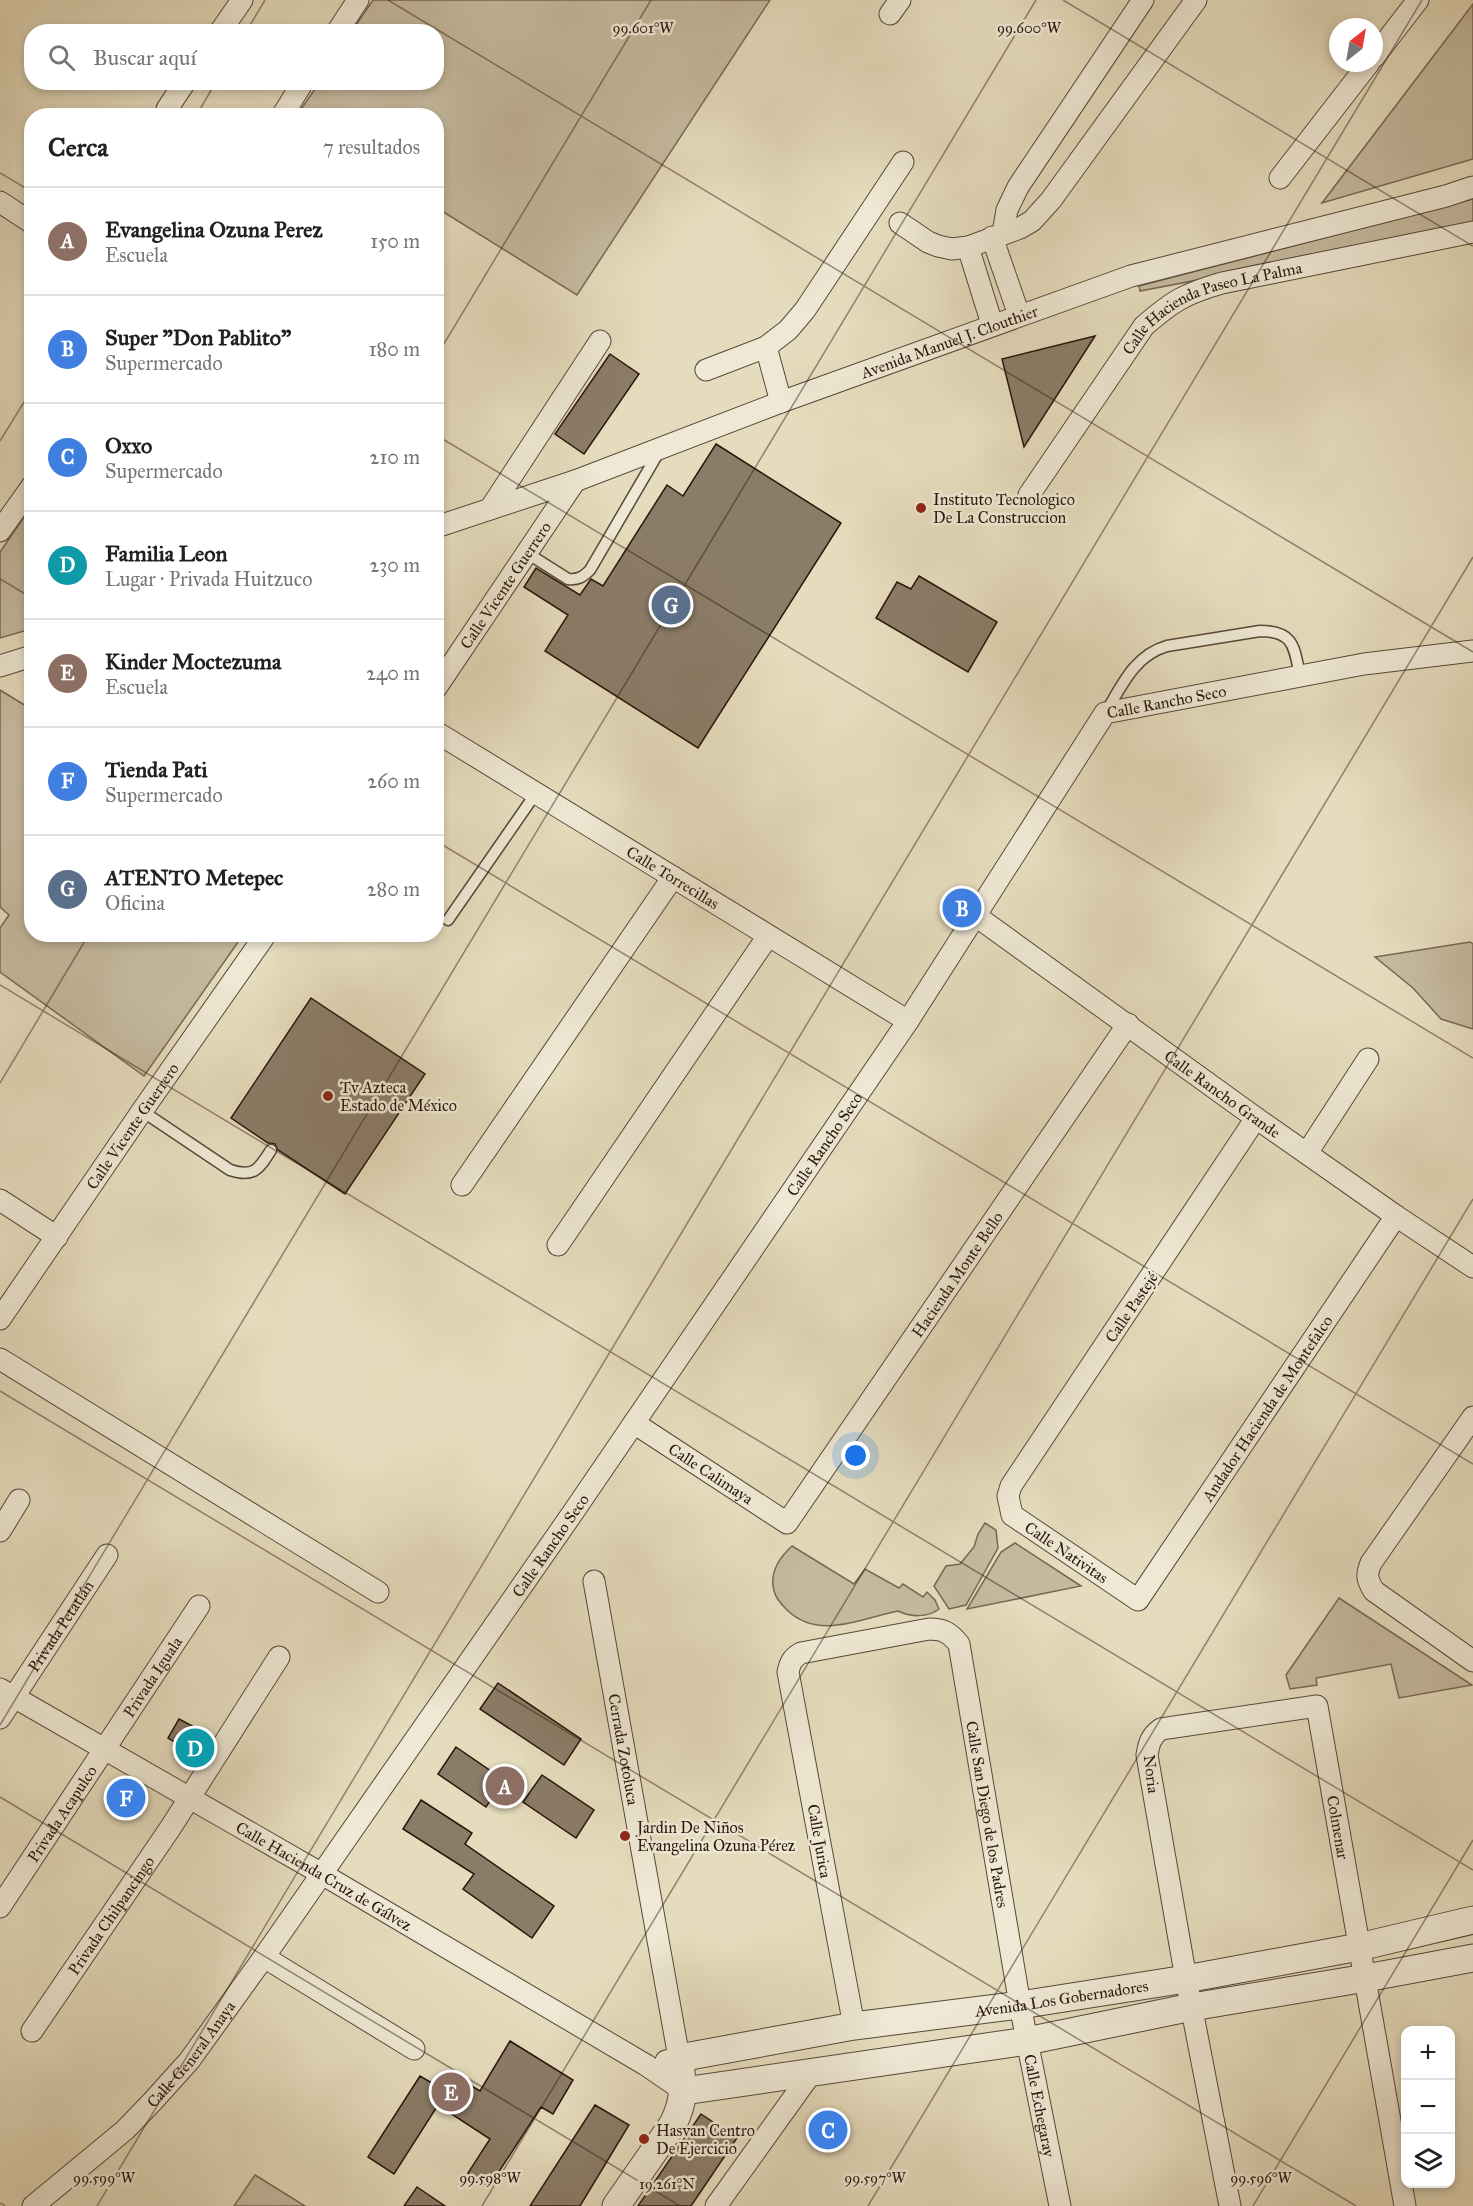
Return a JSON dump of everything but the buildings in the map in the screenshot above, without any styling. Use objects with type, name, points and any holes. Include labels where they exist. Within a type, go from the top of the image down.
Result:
[{"type":"street","points":[[226,24],[242,0]]},
{"type":"street","points":[[342,24],[358,0]]},
{"type":"street","points":[[1019,315],[998,235],[1007,210],[1018,187],[1143,0]]},
{"type":"street","points":[[900,223],[938,246],[952,249],[968,247],[1032,221],[1051,200],[1197,0]]},
{"type":"street","points":[[1383,45],[1418,0]]},
{"type":"street","points":[[1280,178],[1362,72]]},
{"type":"street","points":[[168,108],[180,90]]},
{"type":"street","points":[[287,108],[298,90]]},
{"type":"street","points":[[706,370],[766,346],[788,330],[805,310],[903,162]]},
{"type":"street","name":"Avenida Manuel J. Clouthier","points":[[444,524],[575,481],[992,324],[1131,276],[1446,196],[1473,187]]},
{"type":"street","points":[[0,202],[24,218]]},
{"type":"street","name":"Calle Hacienda Paseo La Palma","points":[[1029,495],[1144,326],[1169,304],[1191,292],[1222,284],[1473,232]]},
{"type":"street","points":[[968,247],[992,324]]},
{"type":"street","points":[[490,509],[600,341]]},
{"type":"street","points":[[766,346],[781,402]]},
{"type":"street","name":"Calle Vicente Guerrero","points":[[444,676],[575,481]]},
{"type":"street","points":[[0,531],[24,497]]},
{"type":"street","name":"Calle Rancho Seco","points":[[322,1874],[908,1021],[1105,713],[1364,664],[1473,651]]},
{"type":"street","points":[[0,666],[24,658]]},
{"type":"street","name":"Calle Torrecillas","points":[[444,737],[908,1021]]},
{"type":"street","points":[[462,1185],[673,877]]},
{"type":"street","name":"Calle Rancho Grande","points":[[976,916],[1256,1118],[1396,1216],[1472,1265]]},
{"type":"street","points":[[558,1245],[768,936]]},
{"type":"street","name":"Calle Vicente Guerrero","points":[[2,1310],[57,1237],[260,942]]},
{"type":"street","name":"Hacienda Monte Bello","points":[[787,1523],[1128,1024]]},
{"type":"street","points":[[1307,1153],[1368,1059]]},
{"type":"street","name":"Calle Pastejé","points":[[1008,1496],[1011,1486],[1256,1118]]},
{"type":"street","points":[[0,1200],[57,1237]]},
{"type":"street","name":"Andador Hacienda de Montefalco","points":[[1138,1600],[1396,1216]]},
{"type":"street","points":[[0,1359],[378,1592]]},
{"type":"street","points":[[1465,1655],[1374,1591],[1368,1581],[1367,1573],[1371,1563],[1473,1418]]},
{"type":"street","name":"Calle Calimaya","points":[[634,1423],[787,1523]]},
{"type":"street","name":"Calle Nativitas","points":[[1008,1496],[1008,1505],[1012,1515],[1138,1600]]},
{"type":"street","points":[[0,1531],[19,1500]]},
{"type":"street","name":"Privada Petatlán","points":[[0,1718],[7,1693],[107,1555]]},
{"type":"street","name":"Cerrada Zotoluca","points":[[594,1581],[679,2058]]},
{"type":"street","name":"Privada Iguala","points":[[105,1748],[199,1606]]},
{"type":"street","name":"Calle Jurica","points":[[854,2026],[788,1672],[794,1657],[801,1653],[928,1629],[942,1629]]},
{"type":"street","name":"Calle San Diego de los Padres","points":[[942,1629],[958,1644],[1020,2005]]},
{"type":"street","name":"Privada Chilpancingo","points":[[32,2031],[189,1799],[279,1657]]},
{"type":"street","name":"Calle Hacienda Cruz de Gálvez","points":[[7,1693],[322,1874],[646,2065],[684,2091]]},
{"type":"street","name":"Colmenar","points":[[1317,1707],[1405,2206]]},
{"type":"street","name":"Noria","points":[[1230,2206],[1186,1979],[1147,1755],[1150,1742],[1161,1729],[1317,1707]]},
{"type":"street","name":"Privada Acapulco","points":[[0,1907],[105,1748]]},
{"type":"street","name":"Calle General Anaya","points":[[33,2206],[125,2130],[189,2061],[322,1874]]},
{"type":"street","name":"Avenida Los Gobernadores","points":[[679,2058],[854,2026],[1020,2005],[1186,1979],[1359,1947],[1473,1920]]},
{"type":"street","points":[[264,1958],[414,2049]]},
{"type":"street","name":"Avenida Los Gobernadores","points":[[684,2091],[1027,2041],[1192,2007],[1473,1958]]},
{"type":"street","name":"Calle Echegaray","points":[[1020,2005],[1060,2206]]},
{"type":"street","points":[[616,2206],[673,2124],[679,2112],[684,2091],[679,2058],[646,2065]]},
{"type":"street","points":[[716,2206],[812,2072]]},
{"type":"lane","points":[[527,554],[568,579],[576,580],[582,577],[590,570],[660,449]]},
{"type":"lane","points":[[1105,713],[1130,672],[1142,658],[1154,650],[1167,646],[1260,631],[1275,631],[1286,637],[1294,647],[1300,676]]},
{"type":"lane","points":[[448,920],[536,793]]},
{"type":"lane","points":[[142,1111],[230,1170],[243,1174],[251,1173],[260,1166],[271,1150]]},
{"type":"shaded area","points":[[373,0],[770,0],[577,295],[444,212],[444,108],[302,108],[314,90],[444,90],[444,24],[357,24]]},
{"type":"shaded area","points":[[1473,4],[1473,159],[1322,203]]},
{"type":"shaded area","points":[[1473,199],[1473,227],[1140,291],[1139,286]]},
{"type":"shaded area","points":[[24,517],[24,631],[0,638],[0,552]]},
{"type":"shaded area","points":[[0,690],[24,705],[24,942],[238,942],[144,1076],[0,972],[0,928],[9,915],[0,907]]},
{"type":"shaded area","points":[[1470,942],[1473,944],[1473,1029],[1441,1019],[1413,988],[1375,957]]},
{"type":"shaded area","points":[[985,1523],[996,1530],[998,1548],[966,1605],[949,1609],[934,1586],[946,1566],[960,1564],[974,1547]]},
{"type":"shaded area","points":[[1015,1543],[1081,1586],[967,1609],[1001,1552]]},
{"type":"shaded area","points":[[792,1546],[854,1584],[865,1569],[899,1588],[903,1584],[923,1597],[927,1592],[935,1600],[939,1609],[919,1616],[898,1611],[841,1625],[827,1626],[799,1619],[779,1602],[773,1584],[776,1566]]},
{"type":"shaded area","points":[[1339,1598],[1472,1685],[1399,1698],[1391,1664],[1316,1678],[1317,1685],[1290,1689],[1286,1675]]},
{"type":"shaded area","points":[[255,2175],[305,2206],[234,2206]]},
{"type":"place","name":"Instituto Tecnologico De La Construccion","points":[[921,508]]},
{"type":"place","name":"ATENTO Metepec","points":[[671,605]]},
{"type":"place","name":"Super \"Don Pablito\"","points":[[962,908]]},
{"type":"place","name":"Tv Azteca Estado de México","points":[[328,1096]]},
{"type":"place","name":"Familia Leon","points":[[195,1748]]},
{"type":"place","name":"Evangelina Ozuna Perez","points":[[505,1786]]},
{"type":"place","name":"Tienda Pati","points":[[126,1798]]},
{"type":"place","name":"Jardin De Niños Evangelina Ozuna Pérez","points":[[625,1836]]},
{"type":"place","name":"Kinder Moctezuma","points":[[451,2092]]},
{"type":"place","name":"Oxxo","points":[[828,2130]]},
{"type":"place","name":"Hasvan Centro De Ejercicio","points":[[644,2139]]}]
